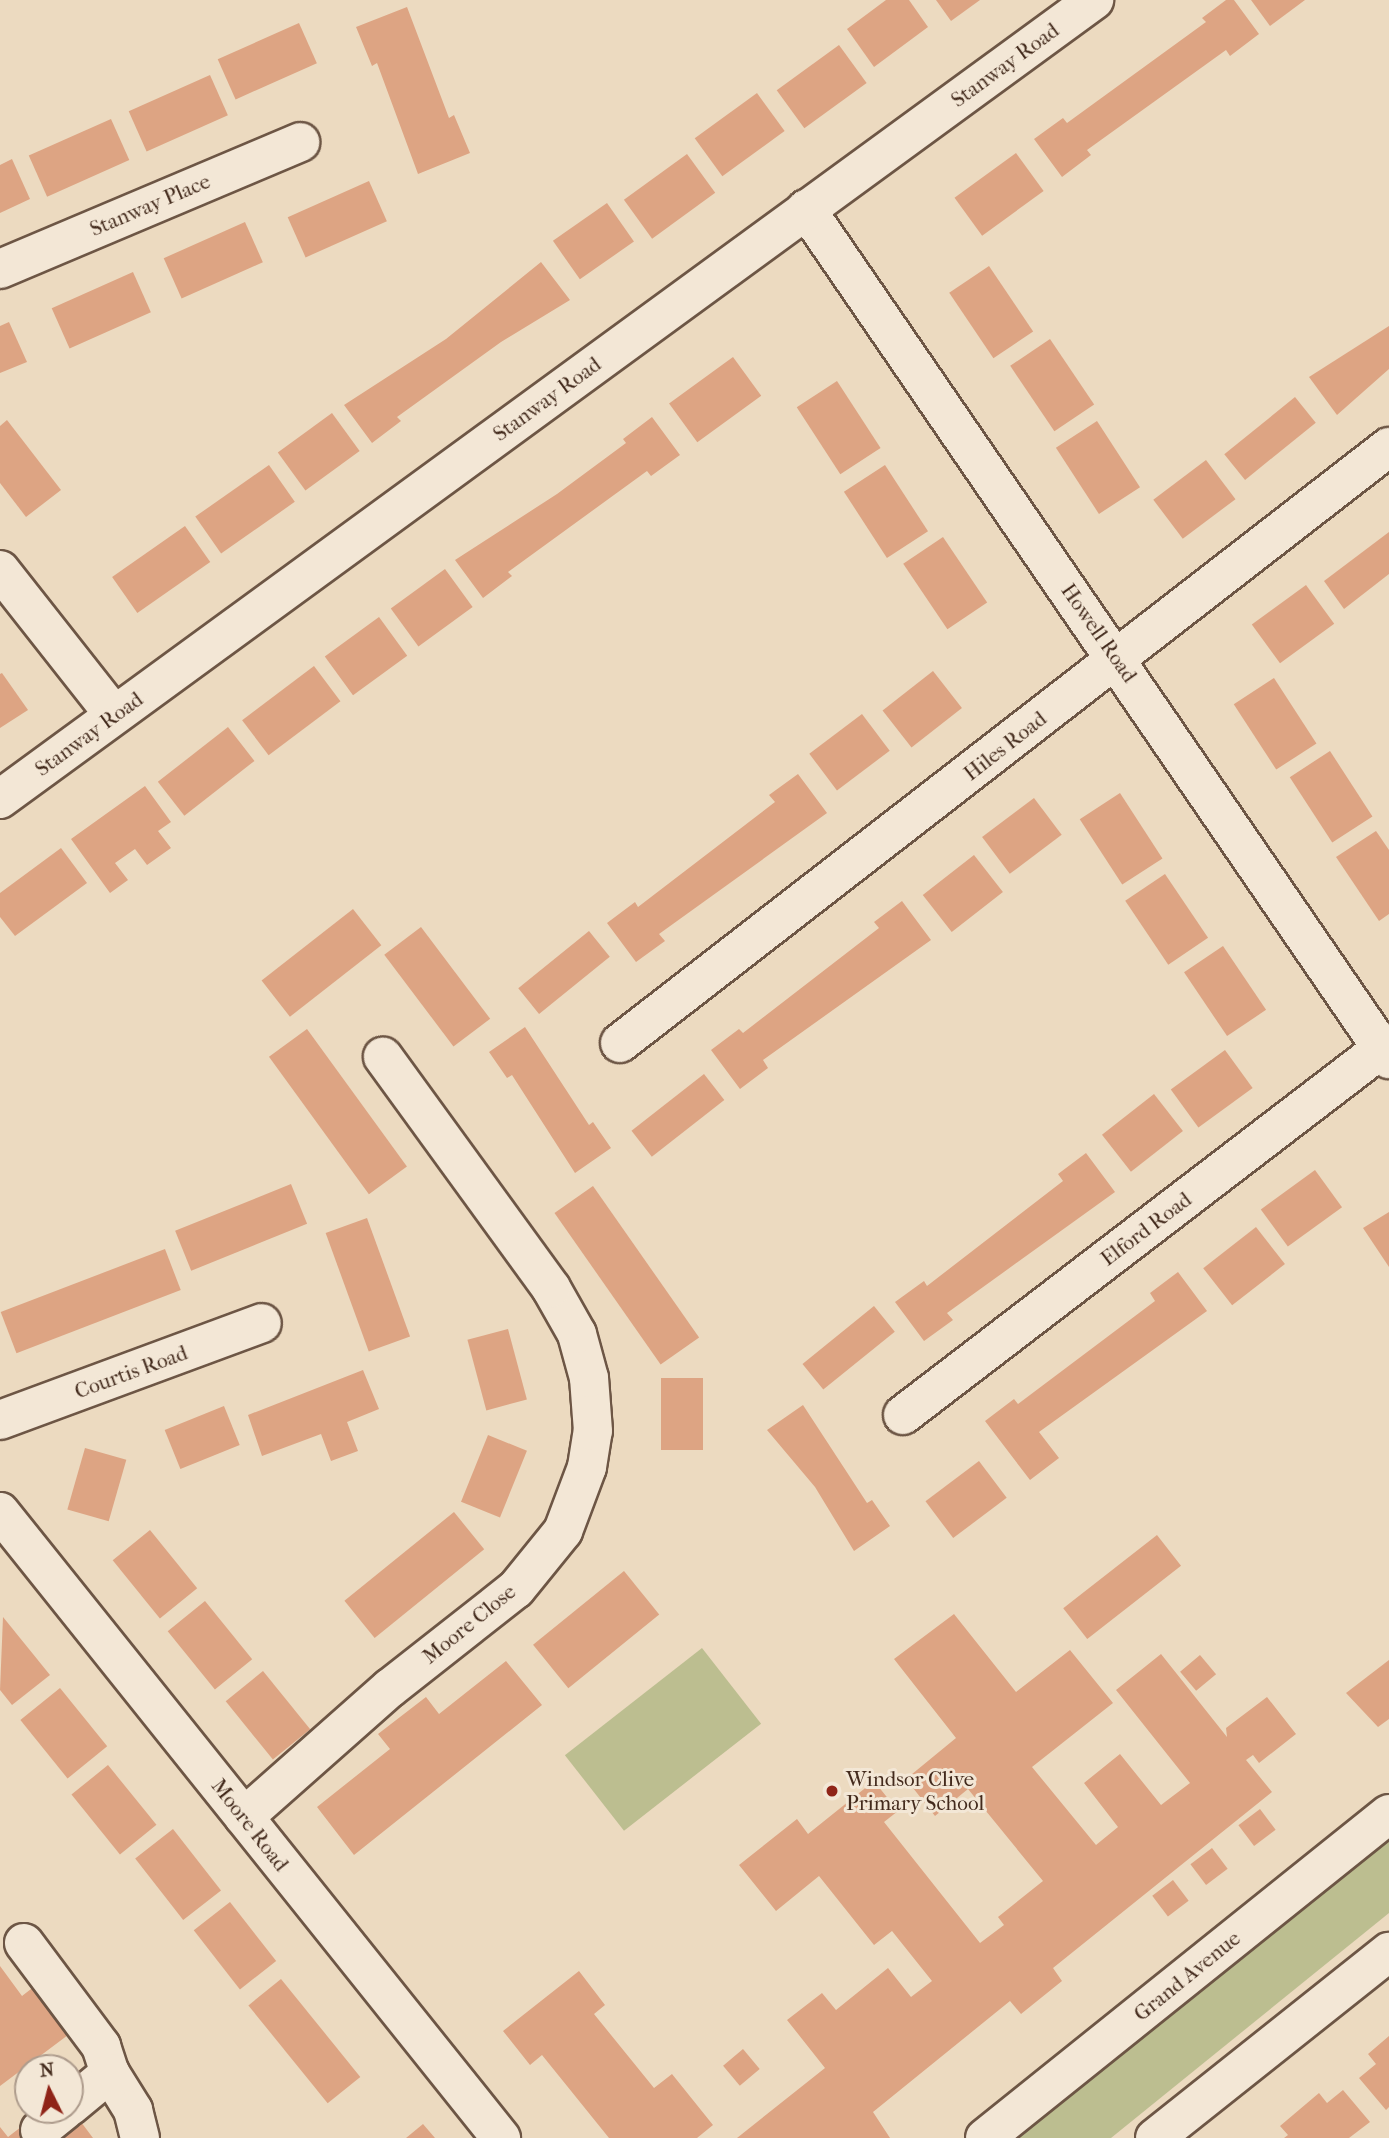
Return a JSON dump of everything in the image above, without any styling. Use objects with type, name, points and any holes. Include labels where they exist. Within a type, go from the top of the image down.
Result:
[{"type":"street","name":"Stanway Road","points":[[0,799],[1094,0]]},
{"type":"street","name":"Stanway Place","points":[[0,269],[300,142]]},
{"type":"street","name":"Howell Road","points":[[806,209],[1387,1050]]},
{"type":"street","name":"Hiles Road","points":[[620,1043],[1389,447]]},
{"type":"street","points":[[0,570],[114,715]]},
{"type":"street","name":"Elford Road","points":[[903,1415],[1387,1050]]},
{"type":"street","name":"Moore Close","points":[[244,1817],[390,1688],[516,1589],[563,1531],[587,1467],[593,1431],[589,1378],[577,1334],[551,1288],[383,1058]]},
{"type":"street","name":"Courtis Road","points":[[0,1420],[262,1323]]},
{"type":"street","name":"Moore Road","points":[[0,1512],[501,2138]]},
{"type":"street","name":"Grand Avenue","points":[[985,2138],[1389,1814]]},
{"type":"street","points":[[23,1943],[101,2046],[110,2073],[133,2110],[140,2138]]},
{"type":"street","points":[[1155,2138],[1389,1952]]},
{"type":"street","points":[[84,2094],[110,2073]]},
{"type":"green space","points":[[702,1648],[761,1724],[624,1831],[565,1755]]},
{"type":"green space","points":[[1389,1832],[1389,1913],[1111,2138],[1010,2138]]},
{"type":"building","points":[[886,0],[909,0],[928,27],[874,67],[847,29]]},
{"type":"building","points":[[936,0],[980,0],[951,21]]},
{"type":"building","points":[[1226,0],[1234,0],[1259,34],[1230,56],[1226,50],[1087,150],[1091,155],[1062,177],[1034,139],[1063,118],[1067,123],[1206,22],[1202,18]]},
{"type":"building","points":[[1251,0],[1305,0],[1270,26]]},
{"type":"building","points":[[407,7],[449,118],[454,115],[470,153],[418,174],[377,63],[372,66],[356,27]]},
{"type":"building","points":[[299,23],[317,63],[236,99],[218,59]]},
{"type":"building","points":[[839,45],[867,83],[804,128],[777,90]]},
{"type":"building","points":[[210,75],[228,115],[147,151],[129,111]]},
{"type":"building","points":[[757,93],[785,131],[722,176],[695,138]]},
{"type":"building","points":[[111,119],[129,160],[47,197],[29,156]]},
{"type":"building","points":[[1016,153],[1044,191],[982,236],[955,198]]},
{"type":"building","points":[[687,154],[715,193],[652,239],[624,200]]},
{"type":"building","points":[[12,159],[30,199],[0,213],[0,165]]},
{"type":"building","points":[[369,181],[387,221],[306,257],[288,217]]},
{"type":"building","points":[[607,203],[634,242],[580,279],[553,241]]},
{"type":"building","points":[[245,222],[263,262],[182,298],[164,258]]},
{"type":"building","points":[[541,262],[570,300],[501,342],[397,417],[401,421],[372,443],[344,405],[446,339]]},
{"type":"building","points":[[989,266],[1033,331],[993,358],[949,293]]},
{"type":"building","points":[[133,272],[151,312],[70,348],[52,308]]},
{"type":"building","points":[[9,322],[27,362],[0,373],[0,326]]},
{"type":"building","points":[[1389,326],[1389,369],[1337,415],[1309,377]]},
{"type":"building","points":[[1050,339],[1094,404],[1054,431],[1010,366]]},
{"type":"building","points":[[733,357],[761,396],[697,442],[669,403]]},
{"type":"building","points":[[837,381],[881,448],[840,474],[797,407]]},
{"type":"building","points":[[1295,397],[1316,423],[1245,480],[1224,454]]},
{"type":"building","points":[[332,413],[360,451],[305,490],[278,452]]},
{"type":"building","points":[[652,417],[680,455],[651,476],[647,471],[508,572],[512,576],[483,598],[455,560],[557,494],[626,443],[623,439]]},
{"type":"building","points":[[7,420],[61,490],[26,517],[0,483],[0,426]]},
{"type":"building","points":[[1097,421],[1140,487],[1099,514],[1056,448]]},
{"type":"building","points":[[1206,460],[1235,499],[1183,539],[1153,500]]},
{"type":"building","points":[[269,465],[295,502],[221,553],[195,517]]},
{"type":"building","points":[[885,465],[928,531],[887,558],[844,492]]},
{"type":"building","points":[[185,526],[210,562],[137,613],[112,577]]},
{"type":"building","points":[[1389,532],[1389,574],[1344,609],[1324,581]]},
{"type":"building","points":[[943,537],[987,602],[947,629],[903,564]]},
{"type":"building","points":[[445,569],[473,607],[418,646],[391,608]]},
{"type":"building","points":[[1306,585],[1334,624],[1280,663],[1252,624]]},
{"type":"building","points":[[379,617],[407,656],[353,695],[325,656]]},
{"type":"building","points":[[314,666],[340,701],[269,755],[242,720]]},
{"type":"building","points":[[933,671],[962,708],[912,747],[883,710]]},
{"type":"building","points":[[2,673],[28,710],[0,728],[0,674]]},
{"type":"building","points":[[1274,678],[1316,743],[1276,770],[1234,704]]},
{"type":"building","points":[[862,714],[890,751],[837,790],[809,754]]},
{"type":"building","points":[[228,727],[254,761],[184,816],[158,782]]},
{"type":"building","points":[[1330,751],[1372,816],[1332,843],[1290,777]]},
{"type":"building","points":[[798,774],[827,813],[659,934],[665,941],[636,962],[607,923],[635,902],[638,907],[775,802],[769,795]]},
{"type":"building","points":[[145,786],[171,822],[158,831],[171,848],[147,865],[135,849],[115,863],[128,880],[110,893],[71,839]]},
{"type":"building","points":[[1120,793],[1162,858],[1122,885],[1080,819]]},
{"type":"building","points":[[1034,798],[1062,835],[1010,874],[982,837]]},
{"type":"building","points":[[1376,831],[1389,850],[1389,914],[1379,921],[1336,857]]},
{"type":"building","points":[[61,848],[87,883],[15,936],[0,917],[0,893]]},
{"type":"building","points":[[974,855],[1003,892],[952,932],[923,895]]},
{"type":"building","points":[[1165,874],[1208,938],[1168,965],[1125,901]]},
{"type":"building","points":[[902,901],[931,940],[763,1060],[768,1068],[740,1089],[711,1050],[739,1029],[743,1033],[879,928],[874,922]]},
{"type":"building","points":[[353,909],[381,945],[290,1017],[262,980]]},
{"type":"building","points":[[421,927],[490,1019],[453,1047],[384,955]]},
{"type":"building","points":[[589,931],[610,957],[539,1014],[518,988]]},
{"type":"building","points":[[1223,946],[1266,1010],[1227,1036],[1184,972]]},
{"type":"building","points":[[525,1027],[589,1125],[593,1122],[611,1148],[575,1173],[512,1075],[507,1078],[489,1052]]},
{"type":"building","points":[[307,1029],[407,1167],[369,1194],[269,1057]]},
{"type":"building","points":[[1225,1050],[1253,1088],[1198,1127],[1171,1089]]},
{"type":"building","points":[[704,1074],[724,1100],[652,1157],[632,1131]]},
{"type":"building","points":[[1154,1094],[1183,1131],[1131,1172],[1102,1135]]},
{"type":"building","points":[[1086,1153],[1115,1192],[947,1313],[953,1320],[924,1341],[895,1302],[924,1281],[927,1286],[1063,1181],[1058,1174]]},
{"type":"building","points":[[1315,1170],[1342,1207],[1288,1247],[1261,1209]]},
{"type":"building","points":[[291,1184],[307,1224],[191,1271],[175,1231]]},
{"type":"building","points":[[593,1186],[699,1338],[661,1365],[554,1213]]},
{"type":"building","points":[[1389,1212],[1389,1267],[1363,1228]]},
{"type":"building","points":[[367,1218],[410,1336],[369,1351],[326,1233]]},
{"type":"building","points":[[1256,1227],[1285,1264],[1232,1305],[1203,1268]]},
{"type":"building","points":[[165,1249],[181,1290],[16,1353],[1,1312]]},
{"type":"building","points":[[1178,1272],[1207,1311],[1039,1432],[1059,1458],[1030,1480],[985,1421],[1014,1399],[1018,1404],[1155,1301],[1150,1293]]},
{"type":"building","points":[[874,1306],[895,1332],[823,1390],[803,1364]]},
{"type":"building","points":[[508,1329],[527,1400],[486,1410],[467,1340]]},
{"type":"building","points":[[363,1370],[379,1409],[347,1422],[358,1451],[331,1461],[321,1434],[262,1456],[248,1415]]},
{"type":"building","points":[[661,1378],[703,1378],[703,1450],[661,1450]]},
{"type":"building","points":[[803,1405],[867,1503],[872,1500],[890,1526],[854,1551],[815,1487],[767,1430]]},
{"type":"building","points":[[224,1406],[240,1445],[180,1469],[165,1430]]},
{"type":"building","points":[[488,1435],[527,1451],[500,1517],[461,1502]]},
{"type":"building","points":[[85,1448],[126,1460],[109,1521],[67,1510]]},
{"type":"building","points":[[979,1461],[1007,1498],[953,1538],[925,1501]]},
{"type":"building","points":[[454,1512],[484,1549],[375,1638],[344,1601]]},
{"type":"building","points":[[150,1530],[197,1588],[160,1618],[113,1560]]},
{"type":"building","points":[[1157,1535],[1181,1566],[1087,1639],[1063,1608]]},
{"type":"building","points":[[624,1571],[659,1615],[568,1688],[533,1645]]},
{"type":"building","points":[[205,1601],[252,1659],[215,1689],[168,1631]]},
{"type":"building","points":[[954,1614],[1016,1692],[1070,1650],[1113,1703],[1032,1767],[1096,1845],[1118,1827],[1084,1783],[1120,1754],[1161,1805],[1190,1783],[1116,1690],[1161,1654],[1227,1737],[1226,1728],[1267,1697],[1296,1734],[1259,1763],[1253,1755],[1246,1760],[1272,1792],[1053,1968],[1062,1981],[1021,2014],[1010,2001],[873,2112],[890,2138],[737,2138],[825,2068],[787,2020],[822,1993],[836,2010],[888,1968],[911,1997],[932,1981],[892,1931],[874,1945],[819,1876],[776,1911],[739,1865],[797,1819],[808,1834],[874,1781],[898,1811],[884,1822],[980,1943],[1004,1925],[998,1917],[1043,1881],[968,1789],[935,1816],[906,1779],[956,1738],[894,1659]]},
{"type":"building","points":[[3,1617],[50,1675],[12,1705],[0,1690]]},
{"type":"building","points":[[1200,1655],[1216,1674],[1196,1691],[1180,1672]]},
{"type":"building","points":[[1389,1660],[1389,1719],[1378,1727],[1346,1693]]},
{"type":"building","points":[[506,1661],[542,1705],[354,1855],[317,1807],[390,1749],[378,1734],[426,1697],[439,1714]]},
{"type":"building","points":[[263,1671],[310,1729],[273,1759],[226,1701]]},
{"type":"building","points":[[60,1688],[107,1746],[68,1778],[20,1720]]},
{"type":"building","points":[[108,1765],[156,1825],[120,1854],[71,1795]]},
{"type":"building","points":[[1260,1809],[1276,1830],[1254,1846],[1238,1825]]},
{"type":"building","points":[[173,1829],[221,1890],[183,1920],[135,1859]]},
{"type":"building","points":[[1212,1848],[1228,1869],[1206,1885],[1190,1864]]},
{"type":"building","points":[[1173,1880],[1189,1901],[1168,1916],[1152,1896]]},
{"type":"building","points":[[230,1902],[276,1961],[240,1989],[194,1930]]},
{"type":"building","points":[[0,1966],[22,1996],[40,1982],[76,2029],[43,2054],[14,2054],[14,2076],[0,2086]]},
{"type":"building","points":[[579,1971],[605,2005],[594,2014],[654,2088],[672,2074],[713,2125],[697,2138],[609,2138],[542,2055],[530,2065],[503,2031]]},
{"type":"building","points":[[281,1979],[360,2077],[328,2103],[248,2005]]},
{"type":"building","points":[[1389,2036],[1389,2107],[1386,2110],[1359,2078],[1376,2064],[1368,2054]]},
{"type":"building","points":[[743,2049],[760,2069],[740,2086],[723,2066]]},
{"type":"building","points":[[1343,2090],[1370,2122],[1349,2138],[1284,2138],[1288,2135],[1280,2126],[1319,2093],[1327,2103]]},
{"type":"building","points":[[25,2124],[82,2124],[93,2138],[0,2138],[0,2127],[8,2137]]},
{"type":"building","points":[[423,2124],[435,2138],[406,2138]]},
{"type":"place","name":"Windsor Clive Primary School","points":[[832,1791]]}]
